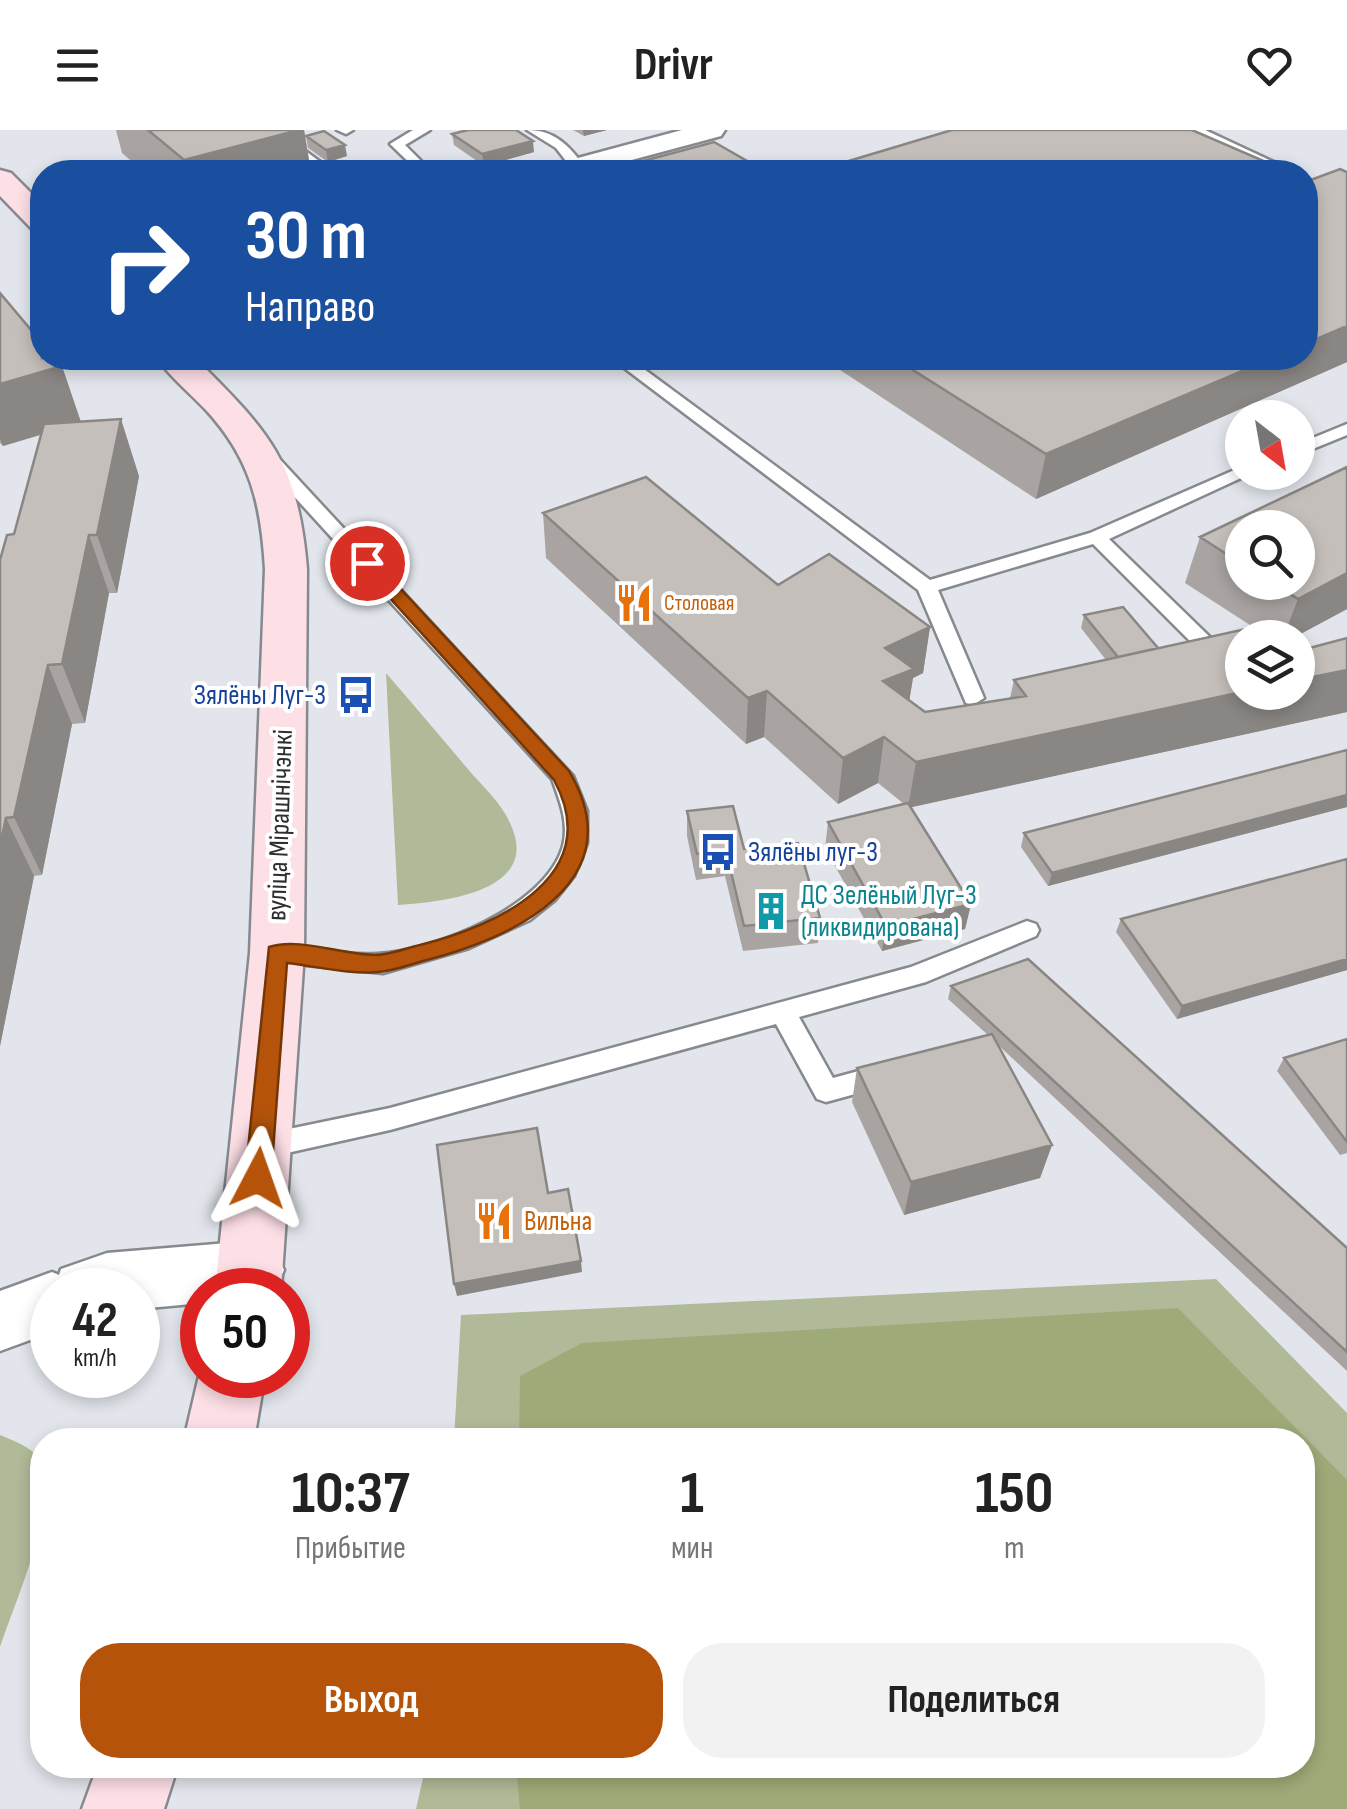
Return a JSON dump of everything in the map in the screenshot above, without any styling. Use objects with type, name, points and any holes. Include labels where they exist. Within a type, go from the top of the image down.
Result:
[{"type":"main road","points":[[0,179],[30,210]]},
{"type":"main road","name":"вуліца Мірашнічэнкі","points":[[186,370],[241,428],[278,492],[283,523],[286,588],[276,953],[251,1268]]},
{"type":"main road","points":[[221,1428],[227,1398]]},
{"type":"main road","points":[[123,1809],[134,1778]]},
{"type":"street","points":[[604,160],[712,130]]},
{"type":"street","points":[[0,1321],[30,1310]]},
{"type":"lane","points":[[269,130],[311,160]]},
{"type":"lane","points":[[414,160],[398,144],[423,130]]},
{"type":"lane","points":[[534,130],[561,146],[565,160]]},
{"type":"lane","points":[[1194,130],[1261,160]]},
{"type":"lane","points":[[636,370],[927,587],[973,698]]},
{"type":"lane","points":[[241,428],[562,776],[574,798],[579,826],[566,874],[542,900],[501,926],[455,945],[378,964],[276,953]]},
{"type":"lane","points":[[1315,442],[1347,428]]},
{"type":"lane","points":[[927,587],[1097,537],[1225,481]]},
{"type":"lane","points":[[1097,537],[1209,648],[1225,651]]},
{"type":"lane","points":[[260,1147],[390,1119],[917,975],[1028,930]]},
{"type":"lane","points":[[782,1012],[826,1091],[912,1068]]},
{"type":"green space","points":[[386,673],[496,801],[510,823],[517,846],[513,864],[501,878],[483,889],[439,901],[398,905]]},
{"type":"green space","points":[[1216,1279],[1347,1413],[1347,1809],[416,1809],[423,1778],[1315,1778],[1315,1428],[455,1428],[461,1315]]},
{"type":"green space","points":[[1178,1308],[1296,1428],[519,1428],[520,1376],[582,1343]]},
{"type":"green space","points":[[0,1435],[30,1450],[30,1562],[0,1647]]},
{"type":"green space","points":[[1315,1447],[1347,1480],[1347,1809],[520,1809],[517,1778],[1315,1778]]},
{"type":"building","points":[[148,130],[299,130],[184,160]]},
{"type":"building","points":[[516,130],[533,141],[482,154],[452,134]]},
{"type":"building","points":[[952,130],[1192,130],[1261,160],[852,160]]},
{"type":"building","points":[[324,131],[345,145],[326,150],[306,136]]},
{"type":"building","points":[[714,142],[745,160],[647,160]]},
{"type":"building","points":[[1340,169],[1347,172],[1347,326],[1318,338],[1318,177]]},
{"type":"building","points":[[0,293],[30,329],[30,370],[48,370],[0,384]]},
{"type":"building","points":[[913,370],[1245,370],[1046,454]]},
{"type":"building","points":[[121,419],[97,535],[89,535],[62,664],[48,665],[14,817],[6,818],[0,846],[0,560],[7,535],[14,534],[44,424]]},
{"type":"building","points":[[1347,467],[1347,573],[1315,590],[1315,510],[1257,510],[1299,490],[1315,490],[1315,482]]},
{"type":"building","points":[[646,477],[778,585],[829,554],[930,627],[885,648],[914,669],[883,681],[925,712],[1026,696],[1014,680],[1225,634],[1225,696],[916,762],[884,737],[843,758],[767,691],[748,698],[543,513]]},
{"type":"building","points":[[1225,525],[1225,553],[1200,537]]},
{"type":"building","points":[[1123,607],[1158,648],[1118,657],[1084,615]]},
{"type":"building","points":[[1347,638],[1347,670],[1315,677],[1315,647]]},
{"type":"building","points":[[1347,750],[1347,795],[1052,873],[1024,833]]},
{"type":"building","points":[[908,803],[971,904],[886,926],[828,822]]},
{"type":"building","points":[[733,806],[744,849],[798,843],[820,918],[744,926],[726,851],[697,854],[687,811]]},
{"type":"building","points":[[1347,859],[1347,959],[1182,1006],[1121,919]]},
{"type":"building","points":[[1028,959],[1347,1248],[1347,1352],[951,986]]},
{"type":"building","points":[[992,1034],[1052,1145],[911,1182],[857,1068]]},
{"type":"building","points":[[1347,1039],[1347,1142],[1284,1058]]},
{"type":"building","points":[[537,1128],[548,1193],[568,1189],[581,1261],[454,1284],[437,1145]]},
{"type":"place","name":"Столовая","points":[[634,603]]},
{"type":"place","name":"Зялёны Луг-3","points":[[356,695]]},
{"type":"place","name":"Зялёны луг-3","points":[[718,852]]},
{"type":"place","name":"ДС Зелёный Луг-3 (ликвидирована)","points":[[771,911]]},
{"type":"place","name":"Вильна","points":[[494,1221]]},
{"type":"route","points":[[258,1178],[276,953],[378,964],[455,945],[501,926],[542,900],[566,874],[576,845],[579,826],[574,798],[562,776],[367,563]]}]
